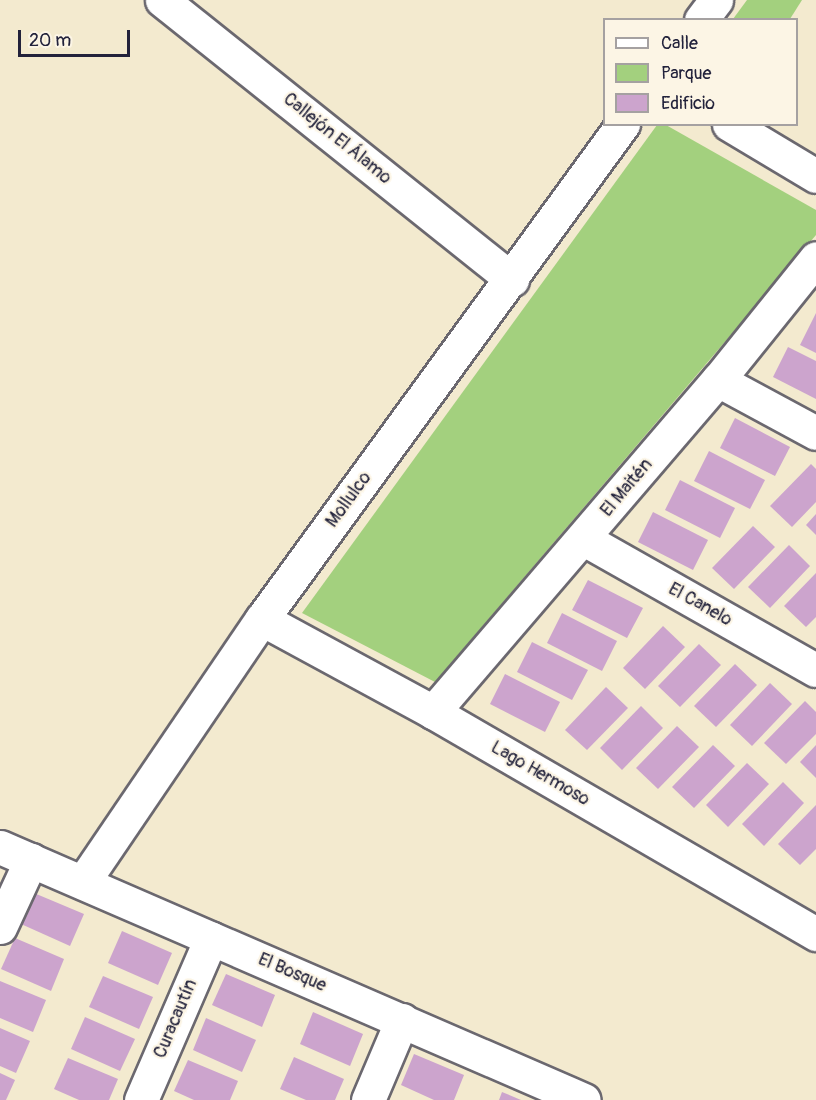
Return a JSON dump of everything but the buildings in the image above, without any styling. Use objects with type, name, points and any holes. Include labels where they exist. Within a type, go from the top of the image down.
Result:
[{"type":"street","name":"Callejón El Álamo","points":[[162,0],[512,279]]},
{"type":"street","points":[[702,18],[716,0]]},
{"type":"street","name":"Mollulco","points":[[83,882],[262,620],[622,126]]},
{"type":"street","points":[[732,126],[816,176]]},
{"type":"street","name":"El Maitén","points":[[432,712],[584,539],[718,380],[816,258]]},
{"type":"street","points":[[718,380],[816,433]]},
{"type":"street","name":"El Canelo","points":[[584,539],[816,670]]},
{"type":"street","name":"Lago Hermoso","points":[[262,620],[432,712],[816,934]]},
{"type":"street","name":"El Bosque","points":[[0,847],[584,1100]]},
{"type":"street","points":[[0,927],[30,860]]},
{"type":"street","name":"Curacautín","points":[[141,1100],[211,938]]},
{"type":"street","points":[[368,1100],[402,1020]]},
{"type":"green space","points":[[747,0],[802,0],[791,18],[734,18]]},
{"type":"green space","points":[[656,126],[668,126],[816,210],[816,235],[435,682],[302,613]]}]
